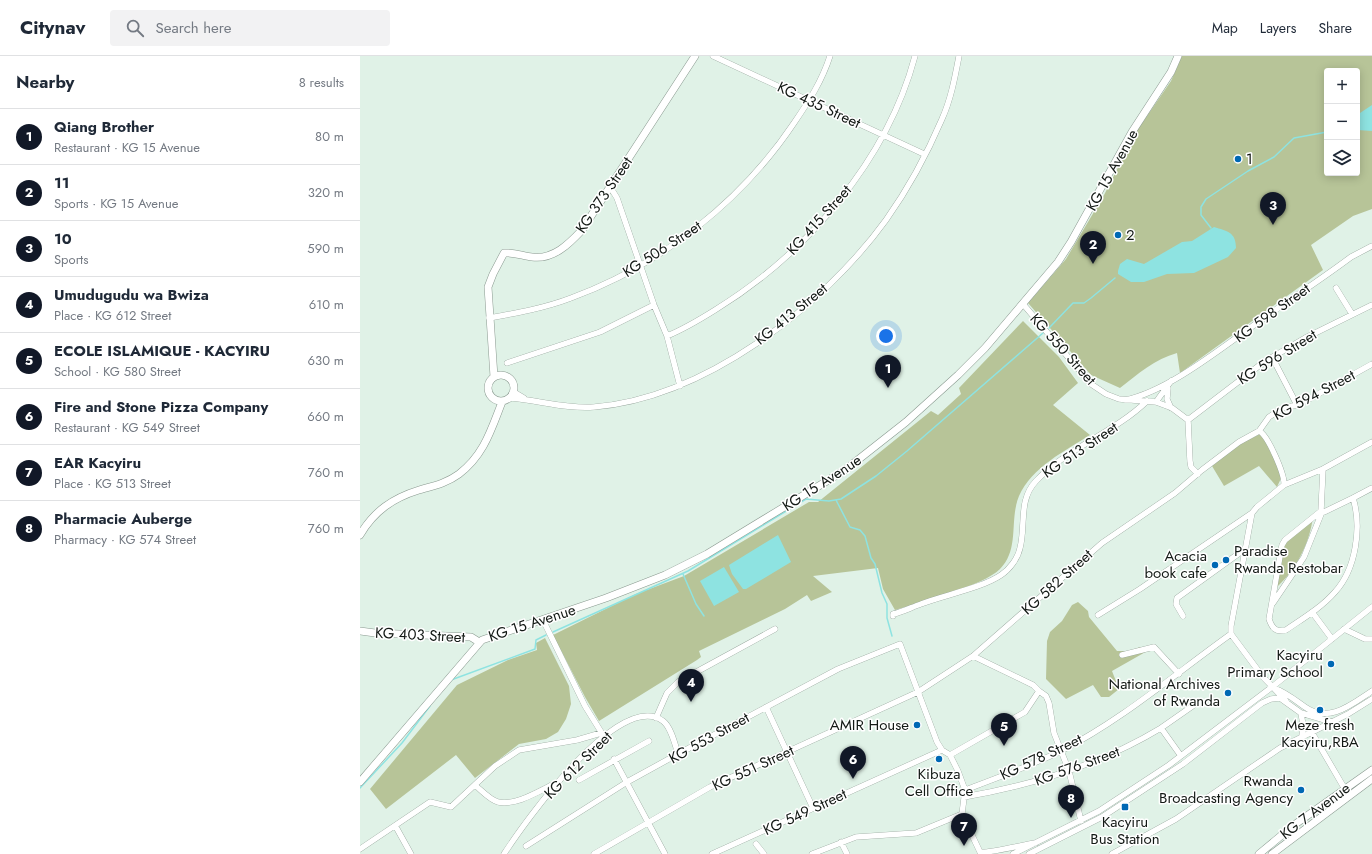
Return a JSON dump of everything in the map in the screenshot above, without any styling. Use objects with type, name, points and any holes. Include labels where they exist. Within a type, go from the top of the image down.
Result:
[{"type":"main road","name":"KG 373 Street","points":[[489,318],[488,287],[504,253],[510,252],[534,258],[544,257],[568,245],[582,230],[609,185],[644,136],[695,56]]},
{"type":"main road","name":"KG 15 Avenue","points":[[360,782],[451,677],[479,642],[491,636],[543,620],[625,591],[683,566],[721,546],[845,470],[877,447],[958,375],[1023,304],[1058,262],[1071,242],[1132,132],[1167,78],[1178,56]]},
{"type":"main road","points":[[489,318],[493,367],[497,376]]},
{"type":"main road","points":[[497,376],[510,379],[514,385],[512,395],[499,401],[489,395],[487,388],[489,382],[497,376]]},
{"type":"main road","points":[[360,535],[371,519],[390,502],[418,490],[439,484],[462,471],[483,447],[491,433],[498,414],[499,401]]},
{"type":"main road","name":"KG 403 Street","points":[[360,630],[375,633],[471,637],[479,642]]},
{"type":"main road","name":"KG 7 Avenue","points":[[1259,854],[1294,825],[1344,788],[1372,770]]},
{"type":"main road","name":"KG 7 Avenue","points":[[1272,854],[1372,779]]},
{"type":"street","name":"KG 435 Street","points":[[713,56],[924,154]]},
{"type":"street","name":"KG 506 Street","points":[[489,318],[541,308],[593,290],[640,265],[695,229],[747,182],[784,138],[809,101],[822,77],[830,56]]},
{"type":"street","name":"KG 415 Street","points":[[667,336],[683,330],[738,296],[769,272],[801,243],[835,206],[855,180],[882,134],[905,89],[915,56]]},
{"type":"street","name":"KG 413 Street","points":[[512,395],[526,400],[548,404],[593,407],[633,399],[680,386],[735,357],[780,327],[808,304],[854,258],[885,221],[908,187],[943,118],[953,88],[959,56]]},
{"type":"street","points":[[609,185],[616,198],[654,305],[667,336],[680,386]]},
{"type":"street","name":"KG 598 Street","points":[[1125,400],[1138,397],[1170,383],[1230,343],[1351,257],[1372,246]]},
{"type":"street","points":[[1336,288],[1352,314]]},
{"type":"street","name":"KG 550 Street","points":[[1023,304],[1091,384],[1106,394],[1125,400],[1156,402],[1172,408],[1188,420]]},
{"type":"street","points":[[508,363],[600,332],[654,305]]},
{"type":"street","name":"KG 596 Street","points":[[1188,420],[1245,375],[1272,357],[1352,314],[1372,305]]},
{"type":"street","points":[[1272,357],[1297,405]]},
{"type":"street","name":"KG 594 Street","points":[[1259,431],[1275,413],[1283,408],[1297,405],[1372,364]]},
{"type":"street","points":[[1170,383],[1167,399],[1172,408]]},
{"type":"street","name":"KG 598 Street","points":[[1156,402],[1170,383]]},
{"type":"street","points":[[1156,402],[1157,389]]},
{"type":"street","name":"KG 513 Street","points":[[893,616],[893,614],[983,583],[1003,574],[1013,562],[1020,548],[1022,514],[1027,494],[1034,483],[1057,463],[1127,419],[1146,401]]},
{"type":"street","points":[[1188,420],[1191,467],[1198,474],[1239,442],[1259,431],[1267,440],[1283,474],[1284,485]]},
{"type":"street","points":[[1098,615],[1140,589],[1252,513],[1257,507],[1284,485],[1322,468],[1372,442]]},
{"type":"street","points":[[1272,603],[1304,557],[1321,512],[1322,468]]},
{"type":"street","name":"KG 582 Street","points":[[918,692],[973,656],[1102,542],[1175,493],[1198,474]]},
{"type":"street","points":[[1353,498],[1357,519],[1356,535],[1346,576],[1336,592],[1312,612],[1286,630],[1280,632],[1272,627],[1269,619],[1278,568],[1285,540],[1321,512],[1372,488]]},
{"type":"street","points":[[1252,513],[1231,634],[1263,677],[1286,701],[1301,713],[1332,722]]},
{"type":"street","points":[[1183,616],[1176,604],[1177,598],[1245,549]]},
{"type":"street","points":[[1013,854],[1081,822],[1181,756],[1272,687],[1372,607]]},
{"type":"street","points":[[1312,612],[1332,639]]},
{"type":"street","points":[[360,849],[430,802],[451,808],[476,786],[495,766],[519,750],[602,734],[581,700],[543,620]]},
{"type":"street","points":[[678,754],[664,722],[656,718],[667,693],[678,682],[775,629]]},
{"type":"street","points":[[1344,629],[1365,639],[1372,639]]},
{"type":"street","name":"KG 578 Street","points":[[965,790],[1061,751],[1157,690],[1231,634]]},
{"type":"street","name":"KG 553 Street","points":[[526,846],[626,782],[838,669],[900,644],[918,692]]},
{"type":"street","points":[[1122,655],[1154,647],[1179,674]]},
{"type":"street","points":[[973,656],[1033,685],[1046,696],[1049,703],[1054,733],[1069,771],[1081,822]]},
{"type":"street","points":[[1272,687],[1287,693],[1310,710],[1329,714],[1343,710],[1372,691]]},
{"type":"street","points":[[1262,703],[1272,687]]},
{"type":"street","points":[[950,755],[1025,712],[1039,691]]},
{"type":"street","points":[[918,692],[928,722],[942,750],[950,755],[965,790],[962,814],[979,850],[983,854],[1020,845],[1036,843]]},
{"type":"street","name":"KG 551 Street","points":[[594,854],[710,787],[918,692]]},
{"type":"street","points":[[1029,854],[1102,817],[1183,764],[1262,703],[1271,699],[1280,698],[1286,701]]},
{"type":"street","points":[[1112,854],[1176,819],[1280,748],[1332,722],[1372,699]]},
{"type":"street","name":"KG 576 Street","points":[[964,797],[1009,789],[1069,771],[1112,755],[1161,728],[1194,705]]},
{"type":"street","points":[[766,707],[813,808]]},
{"type":"street","points":[[1301,713],[1303,724],[1302,736]]},
{"type":"street","name":"KG 612 Street","points":[[504,854],[537,807],[557,782],[602,734],[625,722],[650,716],[656,718]]},
{"type":"street","points":[[1161,728],[1181,756]]},
{"type":"street","points":[[1310,732],[1349,797]]},
{"type":"street","points":[[579,780],[648,741]]},
{"type":"street","name":"KG 549 Street","points":[[712,854],[942,750]]},
{"type":"street","points":[[614,760],[665,854]]},
{"type":"street","points":[[1150,776],[1154,782]]},
{"type":"street","points":[[476,786],[494,800],[506,802],[529,796],[557,782]]},
{"type":"street","points":[[1099,811],[1102,817]]},
{"type":"street","points":[[812,854],[841,842],[869,835],[899,835],[916,833],[962,814]]},
{"type":"street","points":[[396,826],[411,854]]},
{"type":"street","points":[[841,842],[847,854]]},
{"type":"street","points":[[756,844],[764,854]]},
{"type":"green space","points":[[1182,56],[1372,56],[1372,209],[1353,216],[1311,245],[1323,270],[1180,373],[1177,353],[1154,363],[1120,388],[1091,375],[1028,303],[1066,259],[1104,195],[1136,132],[1171,81]]},
{"type":"green space","points":[[1023,321],[1059,357],[1078,383],[1053,405],[1090,435],[1041,468],[1032,476],[1025,486],[1016,505],[1010,553],[1000,569],[992,575],[966,587],[895,610],[883,589],[878,568],[813,576],[832,592],[811,601],[807,595],[785,609],[699,651],[701,657],[697,660],[599,721],[553,635],[636,594],[684,576],[809,502],[818,502],[931,411],[938,415],[961,394],[959,388]]},
{"type":"green space","points":[[1264,432],[1283,474],[1277,487],[1259,466],[1224,486],[1212,466],[1216,463],[1218,455]]},
{"type":"green space","points":[[1313,517],[1308,538],[1300,557],[1282,583],[1274,590],[1285,539]]},
{"type":"green space","points":[[1078,602],[1088,611],[1089,617],[1117,651],[1130,651],[1140,647],[1149,650],[1112,671],[1119,689],[1109,697],[1101,697],[1093,685],[1066,699],[1046,679],[1047,641],[1050,632],[1062,621],[1072,605]]},
{"type":"green space","points":[[545,638],[569,686],[571,704],[566,719],[558,732],[546,739],[519,744],[475,778],[456,755],[386,809],[370,789],[457,685],[508,660],[537,650],[536,643]]},
{"type":"water","points":[[1372,105],[1372,131],[1360,130],[1360,113]]},
{"type":"water","points":[[1214,227],[1230,233],[1236,243],[1236,248],[1228,257],[1194,273],[1167,274],[1144,282],[1131,282],[1118,274],[1120,264],[1127,259],[1144,264],[1182,242],[1192,241]]},
{"type":"water","points":[[778,535],[791,562],[746,589],[743,589],[732,574],[729,565]]},
{"type":"water","points":[[724,567],[739,592],[714,606],[700,581]]},
{"type":"waterway","points":[[1211,228],[1201,215],[1201,207],[1206,199],[1248,171],[1274,157],[1294,138],[1324,133]]},
{"type":"waterway","points":[[1049,328],[1073,303],[1084,303],[1115,278]]},
{"type":"waterway","points":[[553,632],[688,571],[806,499],[829,501],[841,499],[876,476],[907,451],[1043,333]]},
{"type":"waterway","points":[[836,500],[850,527],[860,530],[865,536],[871,558],[875,564],[882,593],[887,604],[887,618],[892,636]]},
{"type":"waterway","points":[[683,574],[696,604],[704,616]]},
{"type":"waterway","points":[[451,680],[535,649],[536,640],[546,635]]},
{"type":"waterway","points":[[360,788],[402,743],[430,706]]},
{"type":"place","name":"1","points":[[1238,159]]},
{"type":"place","name":"10","points":[[1273,225]]},
{"type":"place","name":"2","points":[[1118,235]]},
{"type":"place","name":"11","points":[[1093,264]]},
{"type":"place","name":"Qiang Brother","points":[[888,388]]},
{"type":"place","name":"Paradise Rwanda Restobar","points":[[1226,560]]},
{"type":"place","name":"Acacia book cafe","points":[[1215,565]]},
{"type":"place","name":"Kacyiru Primary School","points":[[1331,664]]},
{"type":"place","name":"National Archives of Rwanda","points":[[1228,693]]},
{"type":"place","name":"Umudugudu wa Bwiza","points":[[691,702]]},
{"type":"place","name":"Meze fresh Kacyiru,RBA","points":[[1320,710]]},
{"type":"place","name":"AMIR House","points":[[917,725]]},
{"type":"place","name":"ECOLE ISLAMIQUE - KACYIRU","points":[[1004,746]]},
{"type":"place","name":"Kibuza Cell Office","points":[[939,759]]},
{"type":"place","name":"Fire and Stone Pizza Company","points":[[853,779]]},
{"type":"place","name":"Rwanda Broadcasting Agency","points":[[1301,790]]},
{"type":"place","name":"Kacyiru Bus Station","points":[[1125,807]]},
{"type":"place","name":"Pharmacie Auberge","points":[[1071,818]]},
{"type":"place","name":"EAR Kacyiru","points":[[964,846]]}]
